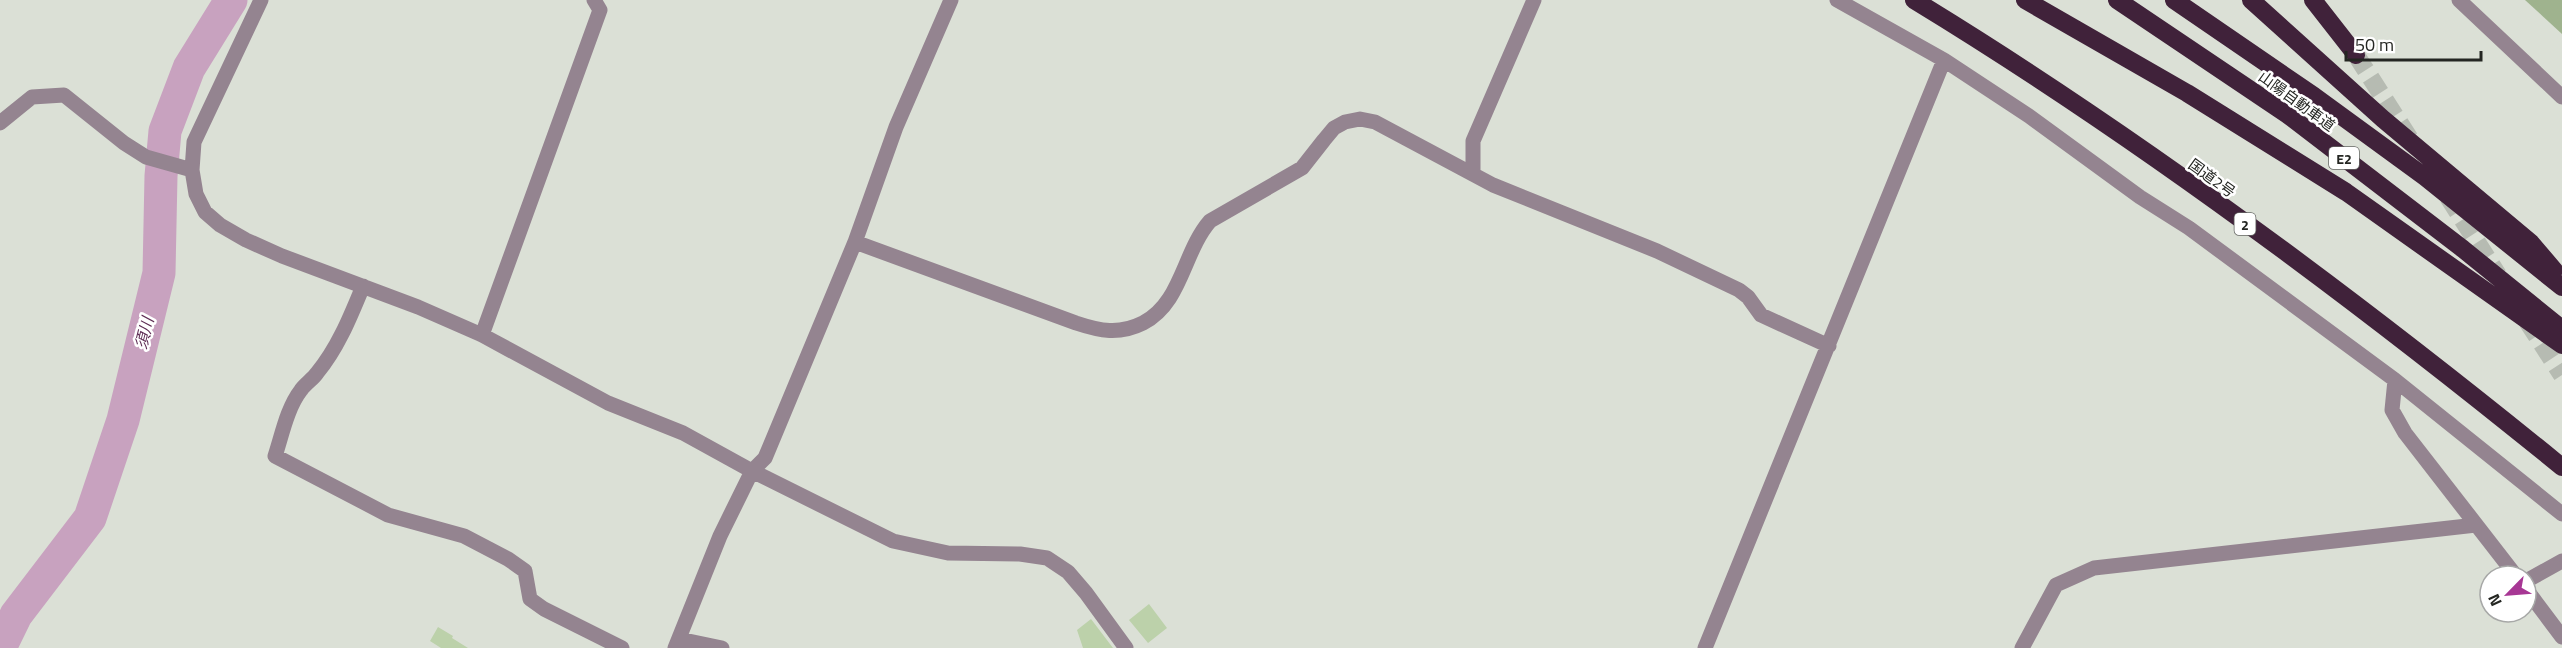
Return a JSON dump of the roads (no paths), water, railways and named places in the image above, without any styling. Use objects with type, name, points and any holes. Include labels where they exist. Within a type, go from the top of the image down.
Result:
[{"type":"highway","name":"国道2号","points":[[1914,0],[2125,138],[2275,245],[2477,398],[2562,467]]},
{"type":"highway","points":[[2025,0],[2187,93],[2346,192],[2562,345]]},
{"type":"highway","name":"山陽自動車道","points":[[2117,0],[2288,115],[2463,249],[2562,329]]},
{"type":"highway","name":"山陽自動車道","points":[[2174,0],[2425,177],[2562,287]]},
{"type":"highway","points":[[2252,0],[2383,118],[2531,243],[2562,280]]},
{"type":"highway","points":[[2313,0],[2355,55]]},
{"type":"street","points":[[261,0],[194,142],[187,169],[200,204],[205,212],[220,225],[282,256],[363,286],[482,335],[608,403],[683,433],[863,528],[911,546],[948,553],[1020,554],[1047,558],[1068,573],[1086,593],[1126,648]]},
{"type":"street","points":[[482,335],[600,10],[594,0]]},
{"type":"street","points":[[722,648],[677,644],[720,537],[752,471],[765,458],[855,242],[896,127],[951,0]]},
{"type":"street","points":[[1473,173],[1473,141],[1534,0]]},
{"type":"street","points":[[1837,0],[1944,60],[2028,116],[2139,197],[2189,228],[2395,380],[2562,514]]},
{"type":"street","points":[[2459,0],[2562,97]]},
{"type":"street","points":[[1705,648],[1944,60]]},
{"type":"street","points":[[0,123],[32,97],[64,95],[124,143],[146,157],[187,169]]},
{"type":"street","points":[[855,242],[1076,323],[1107,331],[1121,331],[1151,319],[1162,309],[1177,286],[1201,232],[1210,221],[1302,168],[1334,128],[1360,119],[1375,122],[1493,184],[1657,250],[1739,290],[1749,297],[1761,315],[1828,346]]},
{"type":"street","points":[[363,286],[349,319],[318,373],[300,391],[275,456],[388,515],[464,536],[508,559],[525,572],[530,599],[544,609],[622,648]]},
{"type":"street","points":[[2395,380],[2392,410],[2405,433],[2507,564]]},
{"type":"street","points":[[2022,648],[2056,585],[2094,568],[2476,525]]},
{"type":"street","points":[[2538,574],[2562,561]]},
{"type":"street","points":[[2538,605],[2562,637]]},
{"type":"waterway","name":"須川","points":[[0,648],[16,615],[90,518],[123,420],[159,273],[161,176],[165,131],[189,68],[231,0]]},
{"type":"tunnel","points":[[2356,55],[2410,139]]},
{"type":"tunnel","points":[[2448,197],[2498,275]]},
{"type":"tunnel","points":[[2527,321],[2562,375]]}]
